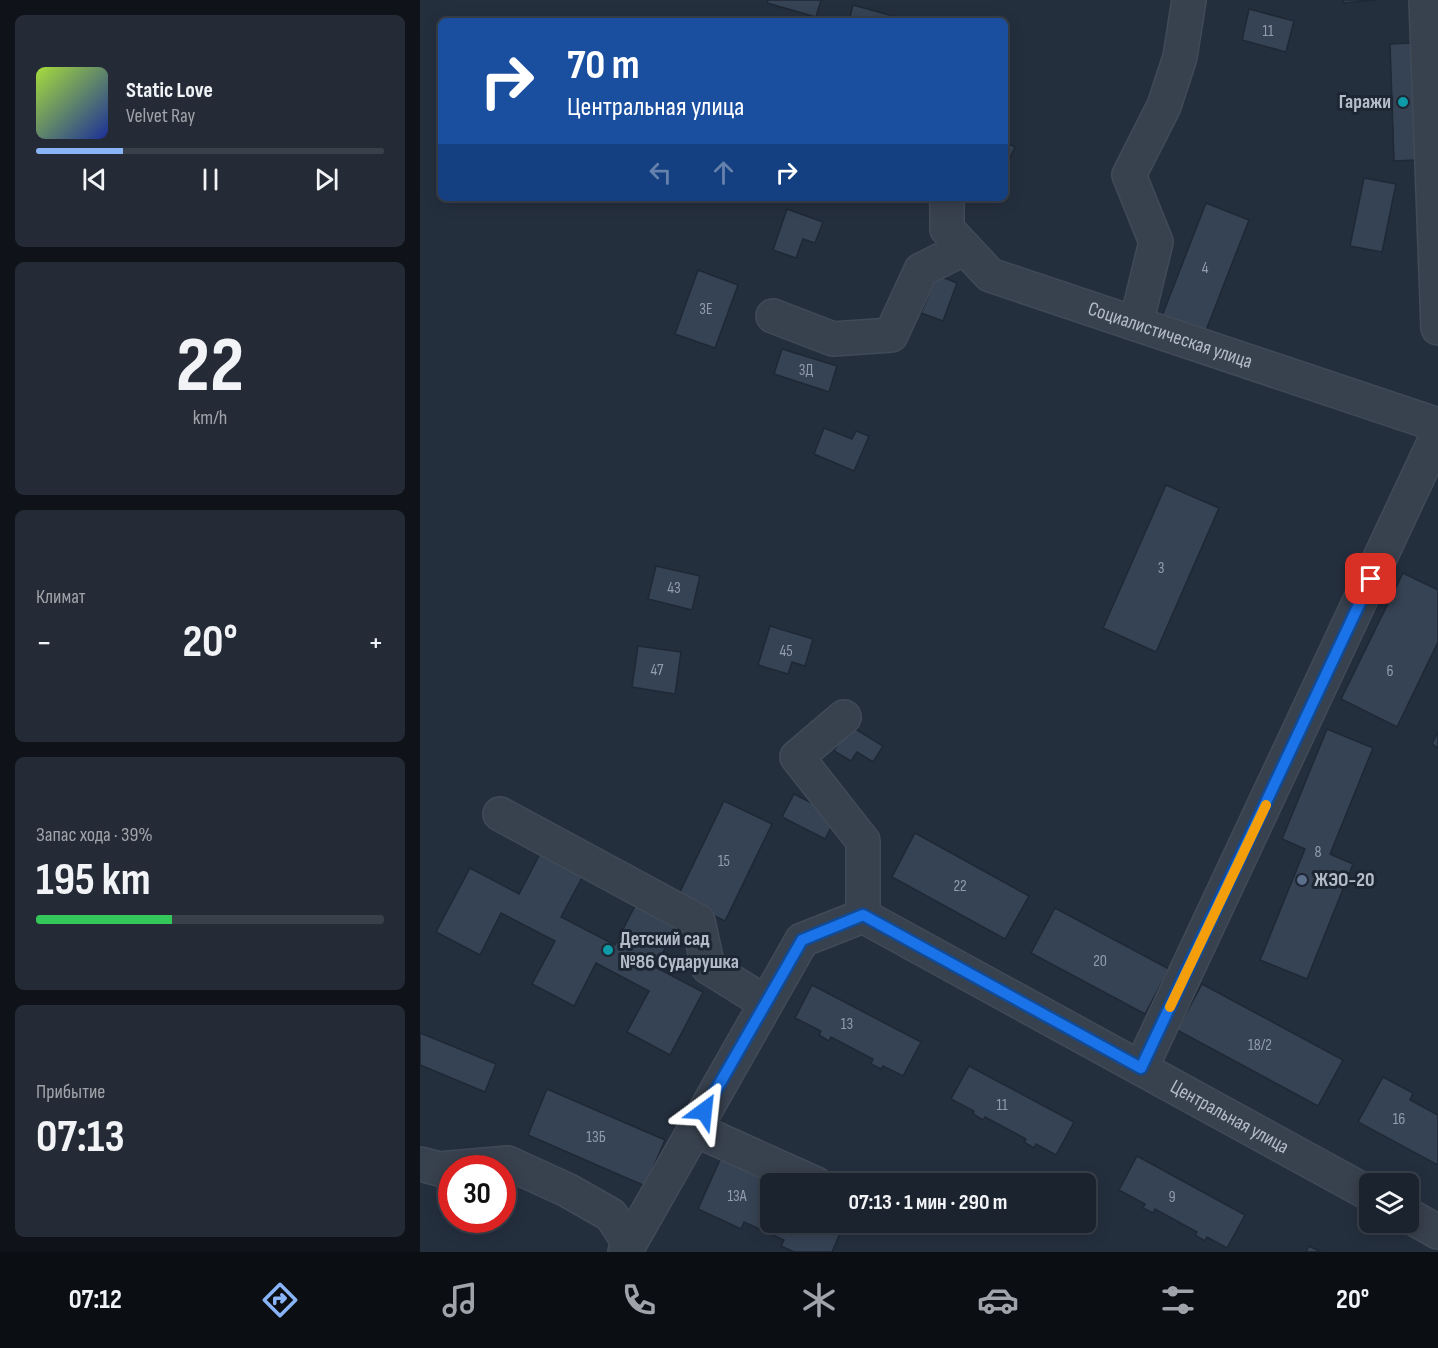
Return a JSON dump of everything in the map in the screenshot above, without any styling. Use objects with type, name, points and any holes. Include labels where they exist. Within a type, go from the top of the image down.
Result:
[{"type":"street","points":[[1136,324],[1156,242],[1129,175],[1167,96],[1180,57],[1189,0]]},
{"type":"street","points":[[1426,0],[1438,328]]},
{"type":"street","name":"Социалистическая улица","points":[[947,201],[947,229],[990,275],[1438,425]]},
{"type":"street","points":[[773,316],[833,339],[891,335],[921,270],[965,248]]},
{"type":"street","points":[[1141,1068],[1438,434]]},
{"type":"street","points":[[627,1248],[802,940],[863,915],[863,841],[797,757],[844,717]]},
{"type":"street","points":[[500,814],[698,921],[708,968],[766,1003]]},
{"type":"street","name":"Центральная улица","points":[[863,915],[1359,1188]]},
{"type":"street","points":[[694,1129],[792,1173]]},
{"type":"street","points":[[420,1164],[439,1169],[508,1163],[567,1190],[611,1215],[627,1248]]},
{"type":"street","points":[[1419,1221],[1438,1232]]},
{"type":"building","points":[[768,0],[821,0],[816,17],[767,3]]},
{"type":"building","points":[[1343,0],[1377,0],[1344,3]]},
{"type":"building","points":[[853,5],[900,18],[850,18]]},
{"type":"building","points":[[1249,9],[1294,21],[1286,52],[1242,40]]},
{"type":"building","name":"Гаражи","points":[[1412,43],[1417,160],[1394,161],[1390,44]]},
{"type":"building","points":[[1008,144],[1015,147],[1008,162]]},
{"type":"building","points":[[1364,178],[1396,184],[1382,252],[1350,246]]},
{"type":"building","points":[[1206,203],[1249,220],[1205,333],[1162,316]]},
{"type":"building","points":[[787,209],[823,222],[815,243],[803,239],[796,258],[773,250]]},
{"type":"building","points":[[698,270],[738,285],[715,348],[675,334]]},
{"type":"building","points":[[937,275],[957,283],[943,321],[921,313]]},
{"type":"building","points":[[782,349],[837,366],[829,392],[774,374]]},
{"type":"building","points":[[824,428],[852,439],[856,431],[869,436],[854,471],[814,454]]},
{"type":"building","points":[[1166,485],[1219,508],[1156,652],[1103,628]]},
{"type":"building","points":[[656,566],[700,576],[692,610],[648,599]]},
{"type":"building","points":[[1403,573],[1438,590],[1438,642],[1397,727],[1341,699]]},
{"type":"building","points":[[770,626],[813,639],[805,666],[792,662],[788,674],[758,665]]},
{"type":"building","points":[[638,646],[681,652],[675,694],[632,687]]},
{"type":"building","points":[[849,725],[883,746],[873,762],[857,752],[851,761],[834,751]]},
{"type":"building","points":[[1327,729],[1373,748],[1330,854],[1353,864],[1307,979],[1260,960],[1305,849],[1282,839]]},
{"type":"building","points":[[1438,732],[1438,748],[1432,744]]},
{"type":"building","points":[[794,794],[837,816],[825,839],[782,817]]},
{"type":"building","points":[[724,801],[772,824],[725,921],[677,898]]},
{"type":"building","points":[[915,833],[1029,896],[1005,939],[892,877]]},
{"type":"building","name":"Детский сад №86 Сударушка","points":[[541,852],[584,874],[561,917],[615,945],[636,904],[677,926],[655,967],[703,992],[670,1055],[627,1032],[649,991],[596,963],[574,1006],[532,984],[555,941],[501,913],[480,955],[436,932],[470,868],[519,894]]},
{"type":"building","points":[[1055,908],[1169,969],[1145,1014],[1031,953]]},
{"type":"building","points":[[1202,984],[1343,1060],[1318,1106],[1177,1030]]},
{"type":"building","points":[[812,985],[921,1042],[903,1076],[883,1066],[881,1069],[871,1064],[873,1059],[831,1037],[829,1041],[819,1035],[821,1031],[795,1018]]},
{"type":"building","points":[[420,1033],[496,1064],[485,1092],[420,1065]]},
{"type":"building","points":[[969,1066],[1074,1122],[1056,1155],[1036,1144],[1034,1148],[1024,1142],[1026,1139],[985,1117],[983,1120],[973,1114],[974,1111],[951,1099]]},
{"type":"building","points":[[1383,1077],[1413,1093],[1410,1100],[1438,1115],[1438,1165],[1358,1122]]},
{"type":"building","points":[[547,1089],[665,1140],[645,1186],[528,1135]]},
{"type":"building","points":[[723,1153],[766,1173],[760,1173],[760,1229],[744,1222],[741,1229],[698,1209]]},
{"type":"building","points":[[1137,1156],[1245,1215],[1227,1248],[1207,1237],[1205,1241],[1195,1235],[1197,1232],[1155,1209],[1153,1213],[1143,1208],[1145,1204],[1119,1190]]},
{"type":"building","points":[[768,1233],[840,1233],[832,1252],[794,1252],[781,1246],[784,1240]]},
{"type":"building","points":[[1309,1246],[1321,1252],[1306,1252]]},
{"type":"slow traffic","points":[[1170,1007],[1266,805]]},
{"type":"place","name":"Гаражи","points":[[1403,102]]},
{"type":"place","name":"ЖЭО-20","points":[[1302,880]]},
{"type":"place","name":"Детский сад №86 Сударушка","points":[[608,950]]},
{"type":"route","points":[[704,1111],[802,940],[863,915],[1141,1068],[1371,579]]}]
